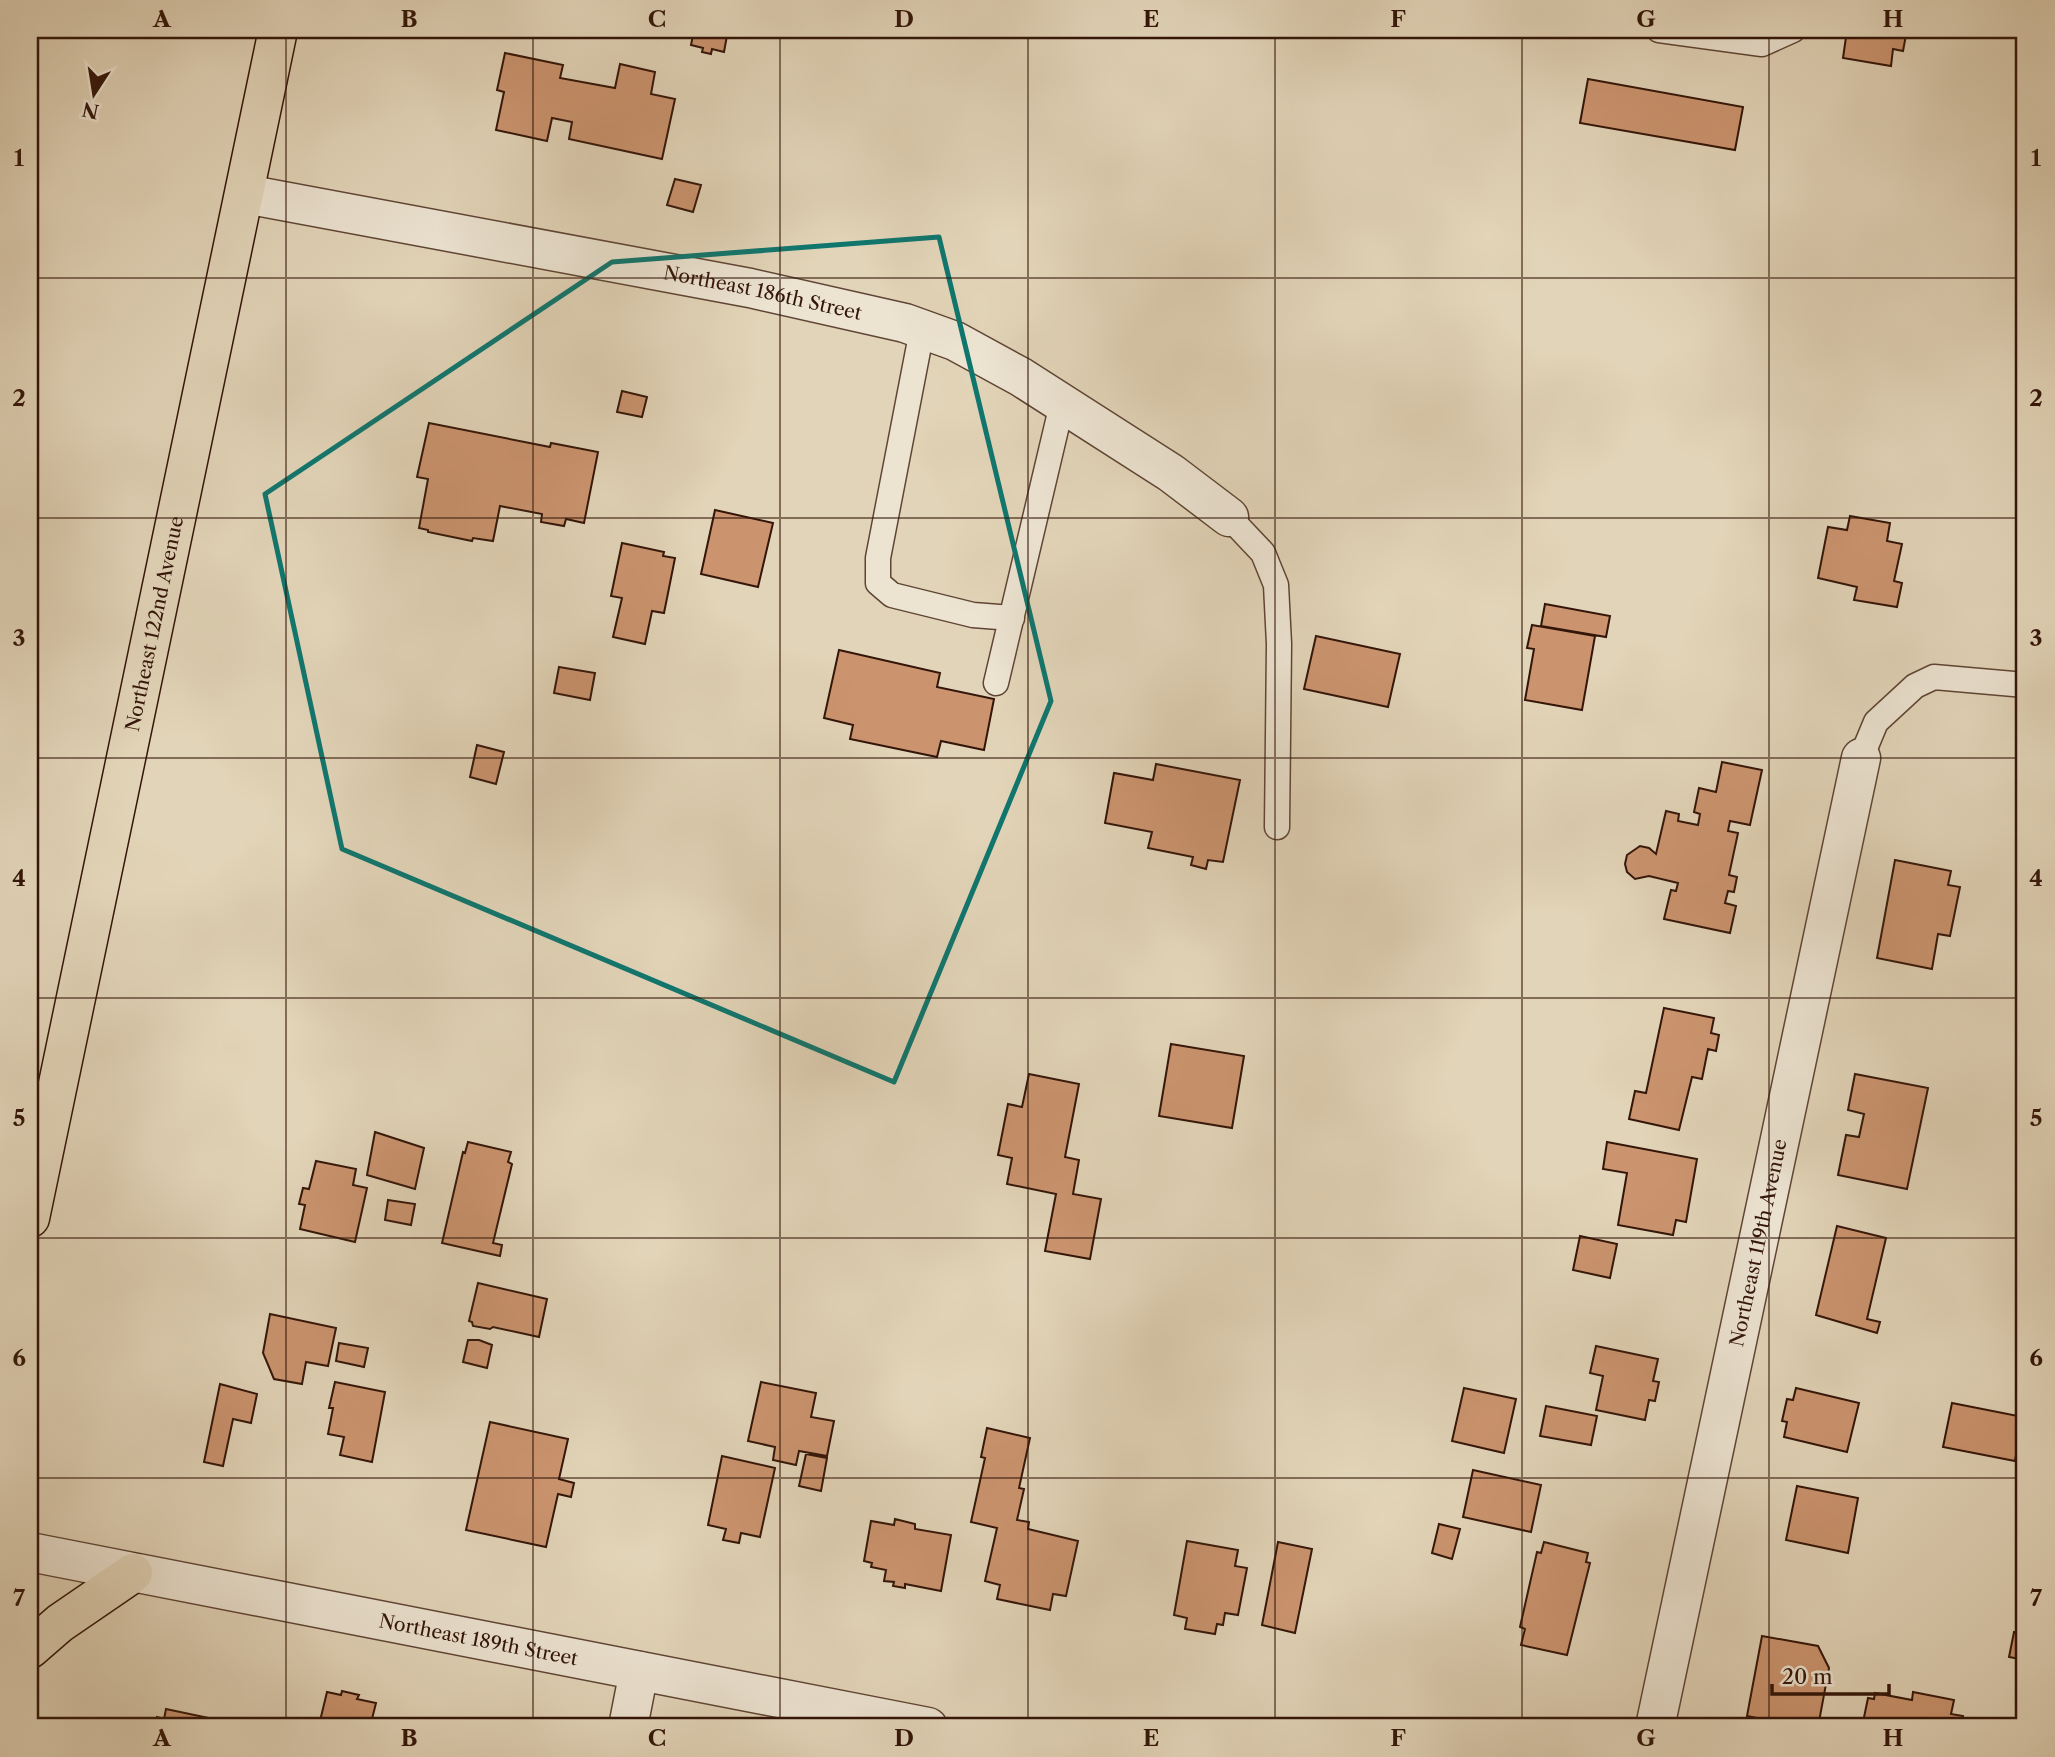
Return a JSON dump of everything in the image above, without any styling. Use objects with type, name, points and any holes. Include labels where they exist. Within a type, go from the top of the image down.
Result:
[{"type":"highway","name":"Northeast 122nd Avenue","points":[[30,1218],[278,30]]},
{"type":"highway","points":[[30,1649],[60,1623],[133,1573]]},
{"type":"street","name":"Northeast 186th Street","points":[[245,194],[750,288],[905,323],[955,341],[1062,404],[1171,473],[1229,517]]},
{"type":"street","name":"Northeast 119th Avenue","points":[[1655,1727],[1861,758]]},
{"type":"street","name":"Northeast 189th Street","points":[[30,1552],[928,1727]]},
{"type":"street","points":[[628,1727],[639,1671]]},
{"type":"lane","points":[[1659,30],[1762,44],[1793,30]]},
{"type":"lane","points":[[922,330],[878,558],[878,583],[892,595],[973,615],[1012,618]]},
{"type":"lane","points":[[996,683],[1062,404]]},
{"type":"lane","points":[[1229,517],[1263,553],[1276,585],[1279,644],[1277,827]]},
{"type":"lane","points":[[1861,758],[1877,722],[1915,686],[1934,677],[2025,685]]},
{"type":"highlighted area","points":[[939,237],[1051,701],[894,1082],[342,849],[265,494],[612,262]]},
{"type":"building","points":[[694,30],[728,30],[724,52],[712,49],[711,54],[702,52],[703,48],[691,45]]},
{"type":"building","points":[[1847,30],[1896,30],[1896,33],[1906,35],[1903,51],[1893,49],[1891,66],[1843,58]]},
{"type":"building","points":[[505,53],[563,65],[560,78],[615,88],[620,64],[655,72],[651,94],[675,99],[662,159],[569,139],[572,122],[552,118],[547,141],[496,130],[504,92],[497,90]]},
{"type":"building","points":[[1588,79],[1743,107],[1735,150],[1580,123]]},
{"type":"building","points":[[675,179],[701,185],[693,212],[667,205]]},
{"type":"building","points":[[622,391],[647,397],[642,417],[617,412]]},
{"type":"building","points":[[429,423],[550,447],[551,443],[598,452],[584,523],[566,519],[564,526],[541,522],[542,514],[500,506],[493,541],[473,538],[472,541],[419,528],[428,479],[417,477]]},
{"type":"building","points":[[715,510],[773,523],[758,587],[701,574]]},
{"type":"building","points":[[1850,516],[1890,523],[1887,541],[1902,544],[1894,581],[1902,583],[1897,607],[1854,600],[1857,587],[1818,578],[1828,527],[1847,530]]},
{"type":"building","points":[[622,543],[664,552],[663,556],[675,558],[664,613],[652,611],[645,644],[613,637],[622,598],[611,596]]},
{"type":"building","points":[[1545,604],[1610,616],[1606,637],[1541,626]]},
{"type":"building","points":[[1532,625],[1595,636],[1582,710],[1525,700],[1534,649],[1527,648]]},
{"type":"building","points":[[1316,636],[1400,654],[1388,707],[1304,689]]},
{"type":"building","points":[[839,650],[940,673],[937,687],[994,699],[984,750],[941,741],[937,757],[850,739],[853,725],[824,718]]},
{"type":"building","points":[[559,667],[595,673],[590,700],[554,693]]},
{"type":"building","points":[[477,745],[504,752],[496,784],[470,777]]},
{"type":"building","points":[[1722,762],[1762,770],[1750,825],[1730,821],[1728,831],[1738,833],[1729,875],[1737,877],[1734,892],[1728,891],[1725,903],[1736,906],[1730,933],[1664,919],[1671,890],[1676,891],[1678,883],[1649,876],[1635,879],[1627,872],[1625,864],[1627,855],[1640,846],[1649,848],[1656,854],[1666,811],[1679,814],[1678,821],[1698,825],[1700,814],[1694,812],[1699,788],[1716,792]]},
{"type":"building","points":[[1156,764],[1240,780],[1223,862],[1208,860],[1206,869],[1191,865],[1193,857],[1148,848],[1152,832],[1105,823],[1114,773],[1153,780]]},
{"type":"building","points":[[1895,860],[1951,871],[1948,885],[1960,887],[1950,936],[1938,934],[1932,969],[1877,958]]},
{"type":"building","points":[[1664,1008],[1714,1018],[1711,1033],[1719,1035],[1716,1051],[1708,1049],[1702,1079],[1692,1077],[1679,1130],[1629,1119],[1635,1091],[1646,1093]]},
{"type":"building","points":[[1171,1044],[1244,1056],[1232,1128],[1159,1116]]},
{"type":"building","points":[[1029,1074],[1079,1084],[1065,1157],[1079,1160],[1073,1194],[1101,1199],[1090,1259],[1045,1251],[1056,1194],[1007,1184],[1012,1158],[998,1155],[1008,1104],[1022,1107]]},
{"type":"building","points":[[1855,1074],[1928,1088],[1907,1189],[1838,1175],[1846,1135],[1859,1137],[1864,1114],[1848,1110]]},
{"type":"building","points":[[375,1132],[424,1148],[415,1189],[367,1175]]},
{"type":"building","points":[[468,1142],[511,1152],[508,1162],[512,1164],[493,1243],[502,1245],[500,1256],[442,1243],[463,1152],[465,1153]]},
{"type":"building","points":[[1607,1142],[1697,1159],[1686,1222],[1676,1220],[1673,1235],[1618,1225],[1627,1173],[1603,1169]]},
{"type":"building","points":[[316,1161],[356,1169],[353,1185],[367,1188],[355,1242],[300,1229],[305,1205],[299,1204],[303,1188],[309,1189]]},
{"type":"building","points":[[388,1200],[415,1204],[411,1225],[385,1220]]},
{"type":"building","points":[[1837,1226],[1886,1238],[1867,1319],[1880,1322],[1877,1333],[1816,1315]]},
{"type":"building","points":[[1580,1236],[1617,1244],[1610,1278],[1573,1270]]},
{"type":"building","points":[[478,1283],[547,1299],[539,1337],[493,1327],[490,1329],[473,1326],[469,1321]]},
{"type":"building","points":[[270,1314],[336,1328],[328,1366],[306,1362],[302,1384],[274,1379],[263,1353]]},
{"type":"building","points":[[468,1340],[479,1340],[492,1345],[487,1368],[463,1362]]},
{"type":"building","points":[[339,1343],[368,1348],[364,1367],[336,1361]]},
{"type":"building","points":[[1596,1346],[1658,1359],[1653,1381],[1659,1382],[1655,1401],[1649,1400],[1645,1420],[1596,1410],[1603,1376],[1590,1373]]},
{"type":"building","points":[[335,1382],[385,1392],[372,1462],[340,1455],[344,1437],[328,1434],[333,1408],[329,1408]]},
{"type":"building","points":[[761,1382],[816,1393],[811,1417],[834,1421],[827,1456],[799,1451],[796,1465],[773,1460],[775,1447],[748,1441]]},
{"type":"building","points":[[220,1384],[257,1394],[251,1423],[233,1419],[223,1466],[204,1462]]},
{"type":"building","points":[[1464,1388],[1516,1399],[1504,1453],[1452,1441]]},
{"type":"building","points":[[1796,1388],[1859,1403],[1847,1452],[1784,1437],[1787,1422],[1782,1421],[1787,1399],[1793,1400]]},
{"type":"building","points":[[1952,1403],[2023,1417],[2015,1461],[1943,1447]]},
{"type":"building","points":[[1546,1406],[1597,1416],[1591,1445],[1540,1436]]},
{"type":"building","points":[[490,1422],[568,1439],[559,1479],[574,1483],[571,1497],[558,1494],[546,1547],[466,1530]]},
{"type":"building","points":[[987,1428],[1030,1438],[1019,1488],[1024,1489],[1017,1520],[1029,1522],[1028,1529],[1078,1541],[1066,1596],[1053,1594],[1050,1610],[997,1599],[1000,1585],[985,1581],[997,1528],[971,1522],[985,1458],[981,1457]]},
{"type":"building","points":[[806,1454],[827,1458],[821,1491],[799,1486]]},
{"type":"building","points":[[722,1456],[775,1468],[760,1537],[741,1533],[739,1543],[723,1540],[726,1529],[708,1525]]},
{"type":"building","points":[[1473,1470],[1541,1485],[1531,1532],[1463,1517]]},
{"type":"building","points":[[1797,1486],[1858,1498],[1848,1553],[1786,1540]]},
{"type":"building","points":[[895,1519],[915,1524],[915,1529],[951,1535],[941,1591],[905,1584],[905,1588],[893,1586],[894,1582],[884,1581],[886,1570],[871,1567],[872,1563],[864,1561],[871,1521],[894,1525]]},
{"type":"building","points":[[1439,1524],[1460,1529],[1452,1559],[1432,1553]]},
{"type":"building","points":[[1187,1541],[1238,1550],[1235,1566],[1247,1568],[1238,1615],[1225,1613],[1223,1625],[1217,1624],[1215,1634],[1185,1629],[1187,1618],[1174,1615]]},
{"type":"building","points":[[1278,1542],[1312,1549],[1295,1633],[1262,1625]]},
{"type":"building","points":[[1544,1542],[1588,1553],[1586,1562],[1590,1563],[1567,1655],[1521,1645],[1525,1629],[1520,1627],[1537,1552],[1541,1553]]},
{"type":"building","points":[[2014,1632],[2025,1635],[2025,1660],[2009,1657]]},
{"type":"building","points":[[1762,1636],[1818,1646],[1829,1668],[1818,1727],[1803,1727],[1747,1716]]},
{"type":"building","points":[[342,1691],[359,1695],[357,1699],[376,1703],[370,1727],[310,1727],[312,1719],[320,1721],[327,1692],[341,1695]]},
{"type":"building","points":[[1913,1692],[1954,1700],[1951,1714],[1963,1716],[1961,1727],[1862,1727],[1868,1698],[1874,1699],[1875,1693],[1912,1700]]},
{"type":"building","points":[[166,1709],[223,1721],[222,1727],[155,1727],[157,1717],[164,1719]]}]
